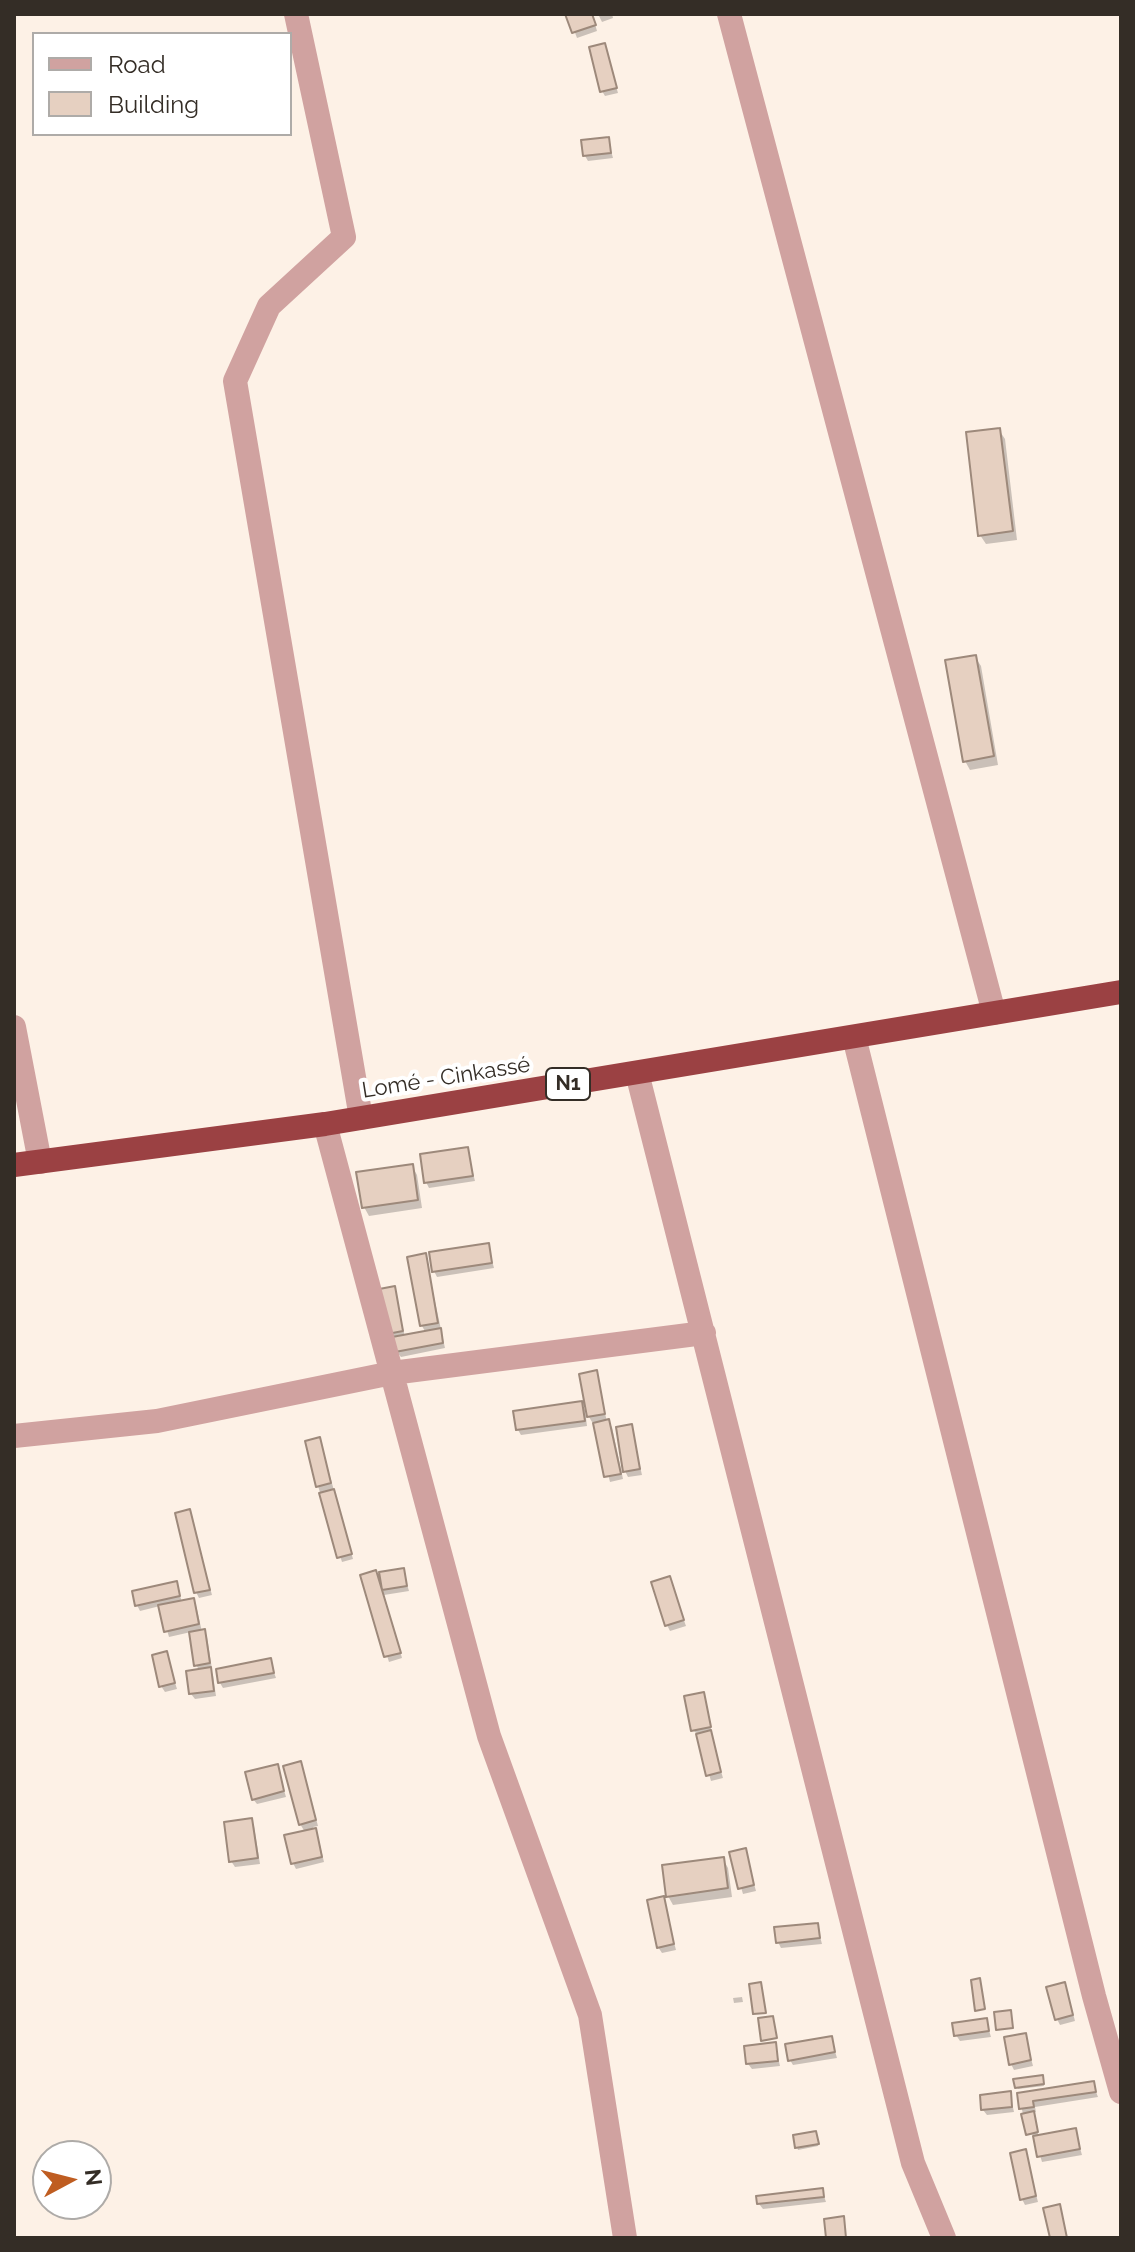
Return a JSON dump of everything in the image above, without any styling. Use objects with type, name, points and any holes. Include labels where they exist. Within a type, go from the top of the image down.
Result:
[{"type":"highway","name":"Lomé - Cinkassé","points":[[14,1165],[325,1124],[1121,992]]},
{"type":"street","points":[[296,14],[344,237],[269,306],[235,381],[361,1118]]},
{"type":"street","points":[[729,14],[994,1013]]},
{"type":"street","points":[[14,1027],[40,1162]]},
{"type":"street","points":[[854,1037],[1094,1996],[1121,2092]]},
{"type":"street","points":[[637,1073],[913,2163],[944,2238]]},
{"type":"street","points":[[325,1124],[489,1736],[590,2015],[625,2238]]},
{"type":"street","points":[[14,1436],[157,1421],[392,1373],[704,1333]]},
{"type":"building","points":[[565,14],[592,14],[596,25],[572,33]]},
{"type":"building","points":[[605,43],[617,88],[600,92],[589,47]]},
{"type":"building","points":[[609,137],[611,153],[583,156],[581,140]]},
{"type":"building","points":[[1000,428],[1013,531],[978,536],[966,432]]},
{"type":"building","points":[[976,655],[994,756],[963,762],[945,660]]},
{"type":"building","points":[[468,1147],[473,1176],[424,1183],[420,1154]]},
{"type":"building","points":[[413,1164],[418,1200],[362,1208],[356,1172]]},
{"type":"building","points":[[489,1243],[492,1263],[432,1272],[429,1252]]},
{"type":"building","points":[[426,1253],[438,1323],[420,1326],[407,1257]]},
{"type":"building","points":[[395,1286],[403,1331],[382,1335],[374,1290]]},
{"type":"building","points":[[441,1328],[443,1343],[395,1352],[392,1337]]},
{"type":"building","points":[[597,1370],[605,1414],[587,1417],[579,1374]]},
{"type":"building","points":[[582,1401],[585,1421],[516,1430],[513,1411]]},
{"type":"building","points":[[609,1419],[621,1474],[604,1477],[593,1423]]},
{"type":"building","points":[[632,1424],[640,1469],[623,1472],[616,1427]]},
{"type":"building","points":[[320,1437],[331,1483],[316,1487],[305,1441]]},
{"type":"building","points":[[334,1489],[352,1554],[337,1558],[319,1493]]},
{"type":"building","points":[[190,1509],[210,1590],[194,1593],[175,1513]]},
{"type":"building","points":[[404,1568],[407,1586],[382,1590],[379,1572]]},
{"type":"building","points":[[376,1570],[401,1653],[384,1657],[360,1575]]},
{"type":"building","points":[[670,1576],[684,1620],[665,1626],[651,1582]]},
{"type":"building","points":[[177,1581],[180,1596],[135,1606],[132,1591]]},
{"type":"building","points":[[194,1598],[199,1624],[164,1632],[158,1605]]},
{"type":"building","points":[[205,1629],[210,1663],[194,1666],[189,1632]]},
{"type":"building","points":[[167,1651],[175,1683],[159,1687],[152,1655]]},
{"type":"building","points":[[271,1658],[274,1673],[218,1683],[216,1669]]},
{"type":"building","points":[[211,1667],[214,1691],[189,1694],[186,1671]]},
{"type":"building","points":[[704,1692],[711,1727],[691,1731],[684,1696]]},
{"type":"building","points":[[711,1730],[721,1772],[706,1776],[696,1734]]},
{"type":"building","points":[[301,1761],[316,1820],[299,1825],[283,1766]]},
{"type":"building","points":[[278,1764],[284,1791],[252,1800],[245,1772]]},
{"type":"building","points":[[252,1818],[258,1858],[229,1862],[224,1822]]},
{"type":"building","points":[[316,1828],[322,1857],[291,1864],[284,1835]]},
{"type":"building","points":[[746,1848],[754,1885],[738,1889],[729,1852]]},
{"type":"building","points":[[724,1857],[728,1888],[666,1897],[662,1865]]},
{"type":"building","points":[[664,1896],[674,1944],[657,1948],[647,1900]]},
{"type":"building","points":[[818,1923],[820,1938],[776,1943],[774,1927]]},
{"type":"building","points":[[980,1978],[985,2009],[975,2011],[971,1980]]},
{"type":"building","points":[[761,1982],[766,2013],[753,2014],[749,1984]]},
{"type":"building","points":[[1065,1982],[1073,2015],[1055,2020],[1046,1987]]},
{"type":"building","points":[[1011,2010],[1013,2028],[996,2030],[994,2012]]},
{"type":"building","points":[[773,2016],[777,2038],[761,2041],[758,2018]]},
{"type":"building","points":[[987,2018],[989,2031],[954,2036],[952,2023]]},
{"type":"building","points":[[1026,2033],[1031,2060],[1009,2065],[1004,2037]]},
{"type":"building","points":[[832,2036],[835,2052],[788,2061],[785,2044]]},
{"type":"building","points":[[776,2042],[778,2061],[746,2064],[744,2046]]},
{"type":"building","points":[[1043,2075],[1044,2084],[1015,2088],[1013,2079]]},
{"type":"building","points":[[1094,2081],[1096,2092],[1033,2101],[1034,2107],[1019,2109],[1017,2093]]},
{"type":"building","points":[[1011,2091],[1012,2107],[981,2110],[980,2095]]},
{"type":"building","points":[[1034,2111],[1038,2132],[1026,2135],[1021,2114]]},
{"type":"building","points":[[1076,2128],[1080,2149],[1037,2157],[1033,2136]]},
{"type":"building","points":[[816,2131],[819,2144],[795,2148],[793,2135]]},
{"type":"building","points":[[1026,2149],[1036,2196],[1020,2200],[1010,2153]]},
{"type":"building","points":[[823,2188],[824,2197],[757,2204],[756,2196]]},
{"type":"building","points":[[1060,2204],[1067,2238],[1050,2238],[1043,2208]]},
{"type":"building","points":[[844,2216],[846,2238],[826,2238],[824,2219]]}]
